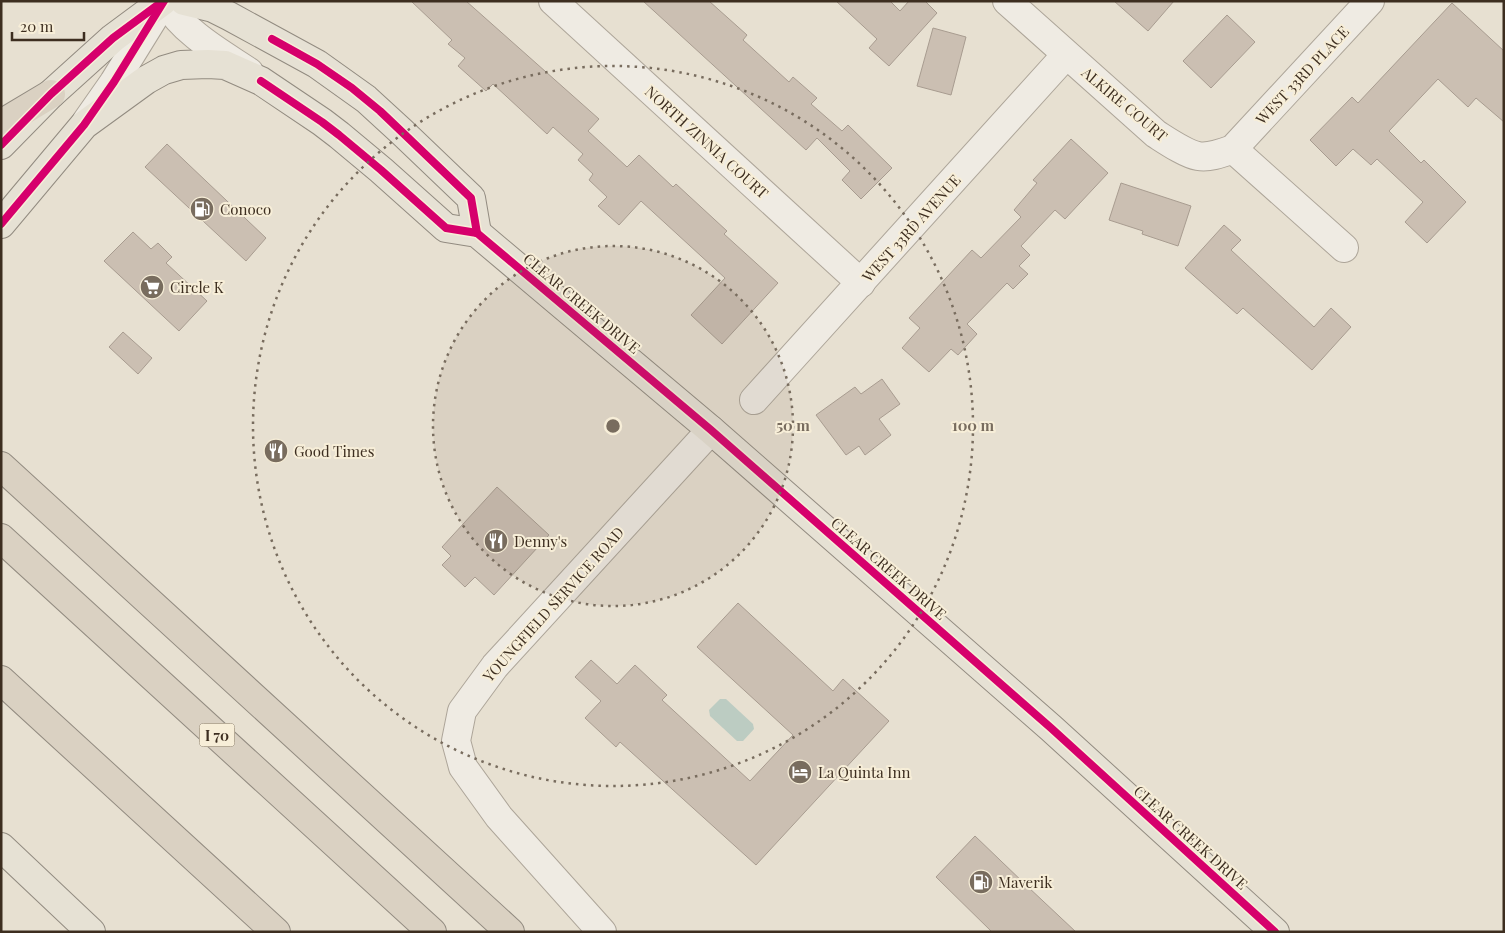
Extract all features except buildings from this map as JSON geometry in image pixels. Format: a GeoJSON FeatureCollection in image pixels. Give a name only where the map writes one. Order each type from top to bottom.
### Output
{"type":"FeatureCollection","features":[{"type":"Feature","properties":{"kind":"highway"},"geometry":{"type":"LineString","coordinates":[[1,124],[51,94]]}},
{"type":"Feature","properties":{"kind":"highway"},"geometry":{"type":"LineString","coordinates":[[1,466],[510,932]]}},
{"type":"Feature","properties":{"kind":"highway","name":"I 70"},"geometry":{"type":"LineString","coordinates":[[1,538],[432,932]]}},
{"type":"Feature","properties":{"kind":"highway"},"geometry":{"type":"LineString","coordinates":[[1,680],[276,932]]}},
{"type":"Feature","properties":{"kind":"main road"},"geometry":{"type":"LineString","coordinates":[[1,144],[51,94],[113,38],[164,1]]}},
{"type":"Feature","properties":{"kind":"main road"},"geometry":{"type":"LineString","coordinates":[[1,224],[84,125],[146,80],[164,70],[181,65],[201,64],[225,65],[261,81],[339,135],[446,228],[477,233],[471,198],[380,111],[352,88],[317,64],[221,12],[184,1]]}},
{"type":"Feature","properties":{"kind":"main road"},"geometry":{"type":"LineString","coordinates":[[244,1],[252,16],[272,39]]}},
{"type":"Feature","properties":{"kind":"main road","name":"CLEAR CREEK DRIVE"},"geometry":{"type":"LineString","coordinates":[[477,233],[710,430],[1044,721],[1275,932]]}},
{"type":"Feature","properties":{"kind":"main road"},"geometry":{"type":"LineString","coordinates":[[1,847],[91,932]]}},
{"type":"Feature","properties":{"kind":"street"},"geometry":{"type":"LineString","coordinates":[[84,125],[114,82],[164,1],[172,14],[186,28],[261,81]]}},
{"type":"Feature","properties":{"kind":"street","name":"NORTH ZINNIA COURT"},"geometry":{"type":"LineString","coordinates":[[553,1],[861,283]]}},
{"type":"Feature","properties":{"kind":"street","name":"ALKIRE COURT"},"geometry":{"type":"LineString","coordinates":[[1007,1],[1156,134],[1198,156],[1216,156],[1233,148]]}},
{"type":"Feature","properties":{"kind":"street","name":"WEST 33RD PLACE"},"geometry":{"type":"LineString","coordinates":[[1233,148],[1370,1]]}},
{"type":"Feature","properties":{"kind":"street","name":"WEST 33RD AVENUE"},"geometry":{"type":"LineString","coordinates":[[754,400],[1066,55]]}},
{"type":"Feature","properties":{"kind":"street"},"geometry":{"type":"LineString","coordinates":[[1233,148],[1344,248]]}},
{"type":"Feature","properties":{"kind":"street","name":"YOUNGFIELD SERVICE ROAD"},"geometry":{"type":"LineString","coordinates":[[602,932],[499,817],[463,767],[456,741],[462,711],[495,666],[710,430]]}},
{"type":"Feature","properties":{"kind":"shaded area"},"geometry":{"type":"Polygon","coordinates":[[[720,699],[726,699],[753,724],[754,729],[743,741],[737,741],[710,716],[709,710],[720,699]]]}},
{"type":"Feature","properties":{"kind":"cycle path"},"geometry":{"type":"LineString","coordinates":[[1,224],[84,125],[114,82],[164,1]]}},
{"type":"Feature","properties":{"kind":"cycle path"},"geometry":{"type":"LineString","coordinates":[[1,145],[51,94],[113,38],[159,4]]}},
{"type":"Feature","properties":{"kind":"cycle path"},"geometry":{"type":"LineString","coordinates":[[272,39],[317,64],[352,88],[380,111],[471,198],[477,233]]}},
{"type":"Feature","properties":{"kind":"cycle path"},"geometry":{"type":"LineString","coordinates":[[261,81],[339,135],[446,228],[477,233],[711,430],[1051,728],[1275,932]]}},
{"type":"Feature","properties":{"kind":"place","name":"Conoco"},"geometry":{"type":"Point","coordinates":[202,209]}},
{"type":"Feature","properties":{"kind":"place","name":"Circle K"},"geometry":{"type":"Point","coordinates":[152,287]}},
{"type":"Feature","properties":{"kind":"place","name":"Good Times"},"geometry":{"type":"Point","coordinates":[276,451]}},
{"type":"Feature","properties":{"kind":"place","name":"Denny's"},"geometry":{"type":"Point","coordinates":[496,541]}},
{"type":"Feature","properties":{"kind":"place","name":"La Quinta Inn"},"geometry":{"type":"Point","coordinates":[800,772]}},
{"type":"Feature","properties":{"kind":"place","name":"Maverik"},"geometry":{"type":"Point","coordinates":[981,882]}}]}
